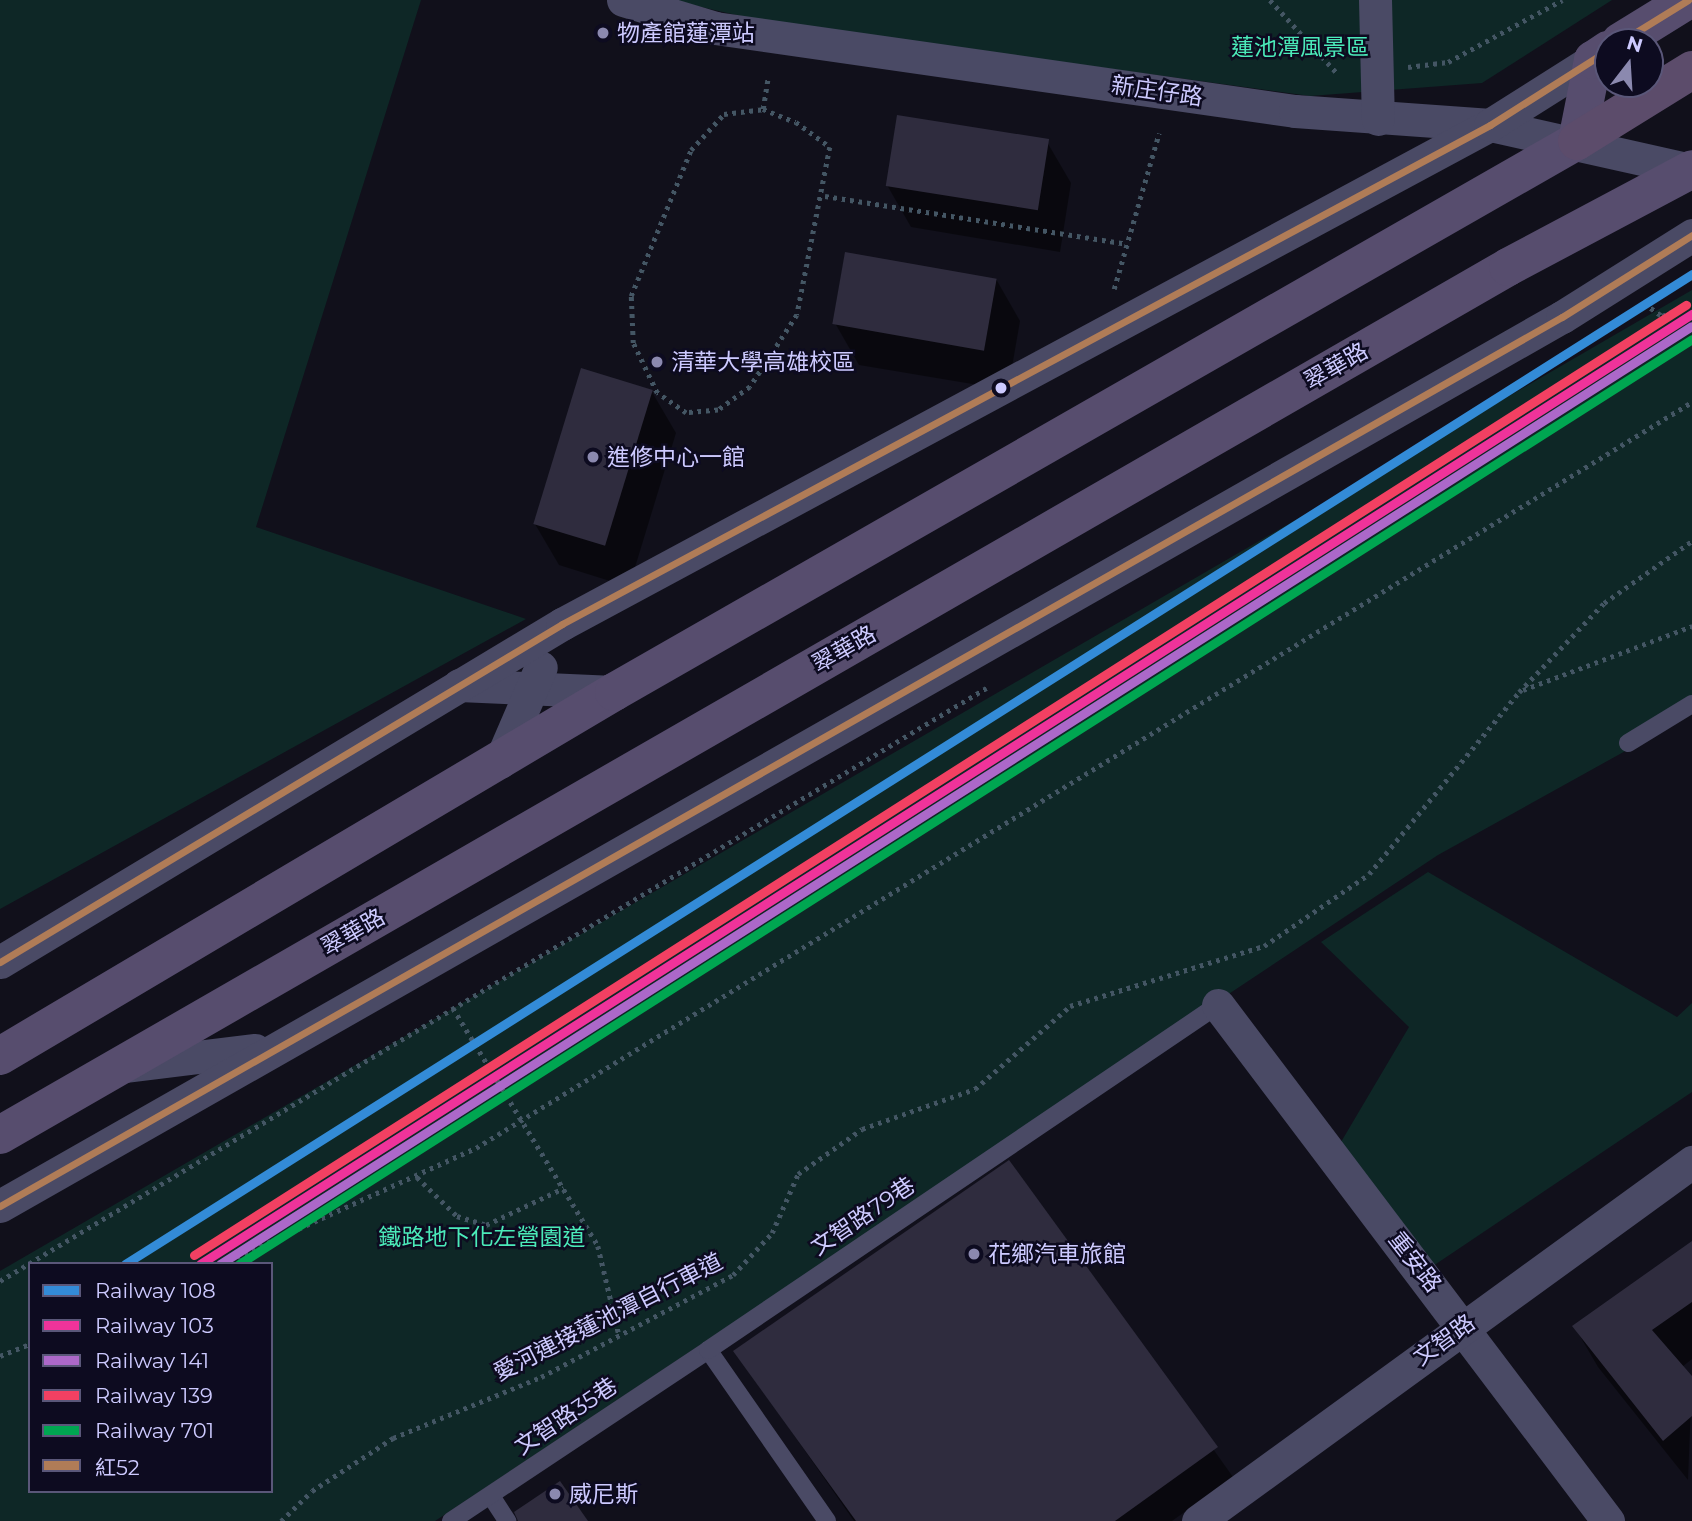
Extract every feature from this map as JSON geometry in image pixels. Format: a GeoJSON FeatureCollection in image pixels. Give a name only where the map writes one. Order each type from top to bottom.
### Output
{"type":"FeatureCollection","features":[{"type":"Feature","properties":{"kind":"highway"},"geometry":{"type":"LineString","coordinates":[[1577,141],[1692,70]]}},
{"type":"Feature","properties":{"kind":"main road"},"geometry":{"type":"LineString","coordinates":[[1644,28],[1688,0]]}},
{"type":"Feature","properties":{"kind":"main road"},"geometry":{"type":"LineString","coordinates":[[0,1056],[614,692],[1577,141],[1594,90]]}},
{"type":"Feature","properties":{"kind":"main road","name":"翠華路"},"geometry":{"type":"LineString","coordinates":[[0,1135],[1508,267],[1691,169]]}},
{"type":"Feature","properties":{"kind":"street","name":"新庄仔路"},"geometry":{"type":"LineString","coordinates":[[623,0],[715,28],[1378,119],[1490,125],[1577,141],[1691,169]]}},
{"type":"Feature","properties":{"kind":"street"},"geometry":{"type":"LineString","coordinates":[[1375,0],[1378,119]]}},
{"type":"Feature","properties":{"kind":"street"},"geometry":{"type":"LineString","coordinates":[[0,962],[562,624],[1490,125],[1594,59]]}},
{"type":"Feature","properties":{"kind":"street"},"geometry":{"type":"LineString","coordinates":[[0,1206],[158,1112],[1549,324],[1692,235]]}},
{"type":"Feature","properties":{"kind":"street"},"geometry":{"type":"LineString","coordinates":[[500,762],[532,685],[562,624]]}},
{"type":"Feature","properties":{"kind":"street"},"geometry":{"type":"LineString","coordinates":[[457,685],[532,685],[614,692]]}},
{"type":"Feature","properties":{"kind":"street"},"geometry":{"type":"LineString","coordinates":[[158,1112],[233,1001]]}},
{"type":"Feature","properties":{"kind":"street","name":"重安路"},"geometry":{"type":"LineString","coordinates":[[1218,1006],[1464,1325],[1608,1521]]}},
{"type":"Feature","properties":{"kind":"street"},"geometry":{"type":"LineString","coordinates":[[118,1067],[272,1048]]}},
{"type":"Feature","properties":{"kind":"street","name":"文智路"},"geometry":{"type":"LineString","coordinates":[[1198,1521],[1464,1325],[1692,1162]]}},
{"type":"Feature","properties":{"kind":"lane"},"geometry":{"type":"LineString","coordinates":[[1628,743],[1692,705]]}},
{"type":"Feature","properties":{"kind":"lane","name":"文智路79巷"},"geometry":{"type":"LineString","coordinates":[[708,1350],[1218,1006]]}},
{"type":"Feature","properties":{"kind":"lane"},"geometry":{"type":"LineString","coordinates":[[708,1350],[827,1521]]}},
{"type":"Feature","properties":{"kind":"lane","name":"文智路35巷"},"geometry":{"type":"LineString","coordinates":[[451,1521],[708,1350]]}},
{"type":"Feature","properties":{"kind":"lane"},"geometry":{"type":"LineString","coordinates":[[491,1496],[507,1521]]}},
{"type":"Feature","properties":{"kind":"path"},"geometry":{"type":"LineString","coordinates":[[1270,0],[1338,73]]}},
{"type":"Feature","properties":{"kind":"path"},"geometry":{"type":"LineString","coordinates":[[1401,67],[1448,62],[1562,0]]}},
{"type":"Feature","properties":{"kind":"path"},"geometry":{"type":"LineString","coordinates":[[763,109],[768,79]]}},
{"type":"Feature","properties":{"kind":"path"},"geometry":{"type":"LineString","coordinates":[[763,109],[796,122],[830,147],[825,196],[797,315],[750,387],[718,410],[686,413],[657,393],[633,343],[631,296],[647,247],[691,150],[724,114],[763,109]]}},
{"type":"Feature","properties":{"kind":"path"},"geometry":{"type":"LineString","coordinates":[[1114,289],[1123,243],[1159,133]]}},
{"type":"Feature","properties":{"kind":"path"},"geometry":{"type":"LineString","coordinates":[[825,196],[1123,243]]}},
{"type":"Feature","properties":{"kind":"path"},"geometry":{"type":"LineString","coordinates":[[1636,297],[1662,316],[1692,303]]}},
{"type":"Feature","properties":{"kind":"path"},"geometry":{"type":"LineString","coordinates":[[226,1262],[418,1177],[524,1118],[1692,402]]}},
{"type":"Feature","properties":{"kind":"path","name":"愛河連接蓮池潭自行車道"},"geometry":{"type":"LineString","coordinates":[[281,1521],[312,1491],[393,1438],[541,1377],[733,1275],[772,1233],[798,1174],[862,1129],[975,1089],[1070,1006],[1264,946],[1369,874],[1519,692],[1604,603],[1692,541]]}},
{"type":"Feature","properties":{"kind":"path","name":"愛河連接蓮池潭自行車道"},"geometry":{"type":"LineString","coordinates":[[1519,692],[1692,626]]}},
{"type":"Feature","properties":{"kind":"path"},"geometry":{"type":"LineString","coordinates":[[32,1262],[991,685]]}},
{"type":"Feature","properties":{"kind":"path"},"geometry":{"type":"LineString","coordinates":[[453,1008],[524,1118],[598,1246],[619,1335]]}},
{"type":"Feature","properties":{"kind":"path"},"geometry":{"type":"LineString","coordinates":[[418,1177],[457,1216],[486,1225],[564,1188]]}},
{"type":"Feature","properties":{"kind":"path"},"geometry":{"type":"LineString","coordinates":[[0,1281],[28,1264]]}},
{"type":"Feature","properties":{"kind":"path"},"geometry":{"type":"LineString","coordinates":[[0,1356],[28,1345]]}},
{"type":"Feature","properties":{"kind":"green space"},"geometry":{"type":"Polygon","coordinates":[[[0,0],[421,0],[256,527],[526,619],[0,909],[0,0]]]}},
{"type":"Feature","properties":{"kind":"green space","name":"蓮池潭風景區"},"geometry":{"type":"Polygon","coordinates":[[[670,0],[1612,0],[1482,83],[1310,96],[767,22],[670,0]]]}},
{"type":"Feature","properties":{"kind":"green space","name":"鐵路地下化左營園道"},"geometry":{"type":"Polygon","coordinates":[[[1692,290],[1692,714],[1438,855],[435,1521],[0,1521],[0,1271],[1692,290]]]}},
{"type":"Feature","properties":{"kind":"green space"},"geometry":{"type":"Polygon","coordinates":[[[1428,872],[1677,1017],[1692,1003],[1692,1092],[1433,1266],[1341,1142],[1409,1027],[1321,942],[1428,872]]]}},
{"type":"Feature","properties":{"kind":"building"},"geometry":{"type":"Polygon","coordinates":[[[897,115],[1049,139],[1038,210],[886,186],[897,115]]]}},
{"type":"Feature","properties":{"kind":"building"},"geometry":{"type":"Polygon","coordinates":[[[845,252],[997,279],[984,351],[832,324],[845,252]]]}},
{"type":"Feature","properties":{"kind":"building","name":"進修中心一館"},"geometry":{"type":"Polygon","coordinates":[[[581,368],[653,390],[605,546],[533,524],[581,368]]]}},
{"type":"Feature","properties":{"kind":"building","name":"花鄉汽車旅館"},"geometry":{"type":"Polygon","coordinates":[[[1009,1160],[1218,1447],[1115,1521],[856,1521],[733,1351],[1009,1160]]]}},
{"type":"Feature","properties":{"kind":"building"},"geometry":{"type":"Polygon","coordinates":[[[1692,1241],[1692,1302],[1652,1330],[1692,1376],[1692,1416],[1663,1441],[1572,1326],[1692,1241]]]}},
{"type":"Feature","properties":{"kind":"building","name":"威尼斯"},"geometry":{"type":"Polygon","coordinates":[[[560,1481],[588,1521],[518,1521],[514,1512],[560,1481]]]}},
{"type":"Feature","properties":{"kind":"rail line","name":"108"},"geometry":{"type":"LineString","coordinates":[[128,1262],[1692,274]]}},
{"type":"Feature","properties":{"kind":"rail line","name":"139"},"geometry":{"type":"LineString","coordinates":[[194,1255],[1686,305]]}},
{"type":"Feature","properties":{"kind":"rail line","name":"103"},"geometry":{"type":"LineString","coordinates":[[203,1262],[1692,314]]}},
{"type":"Feature","properties":{"kind":"rail line","name":"141"},"geometry":{"type":"LineString","coordinates":[[223,1262],[1692,326]]}},
{"type":"Feature","properties":{"kind":"rail line","name":"701"},"geometry":{"type":"LineString","coordinates":[[242,1262],[1692,339]]}},
{"type":"Feature","properties":{"kind":"transit line","name":"紅52"},"geometry":{"type":"LineString","coordinates":[[1643,28],[1688,0]]}},
{"type":"Feature","properties":{"kind":"transit line","name":"紅52"},"geometry":{"type":"LineString","coordinates":[[0,962],[562,624],[1490,125],[1594,59]]}},
{"type":"Feature","properties":{"kind":"transit line","name":"紅52"},"geometry":{"type":"LineString","coordinates":[[0,1206],[1562,317],[1692,235]]}},
{"type":"Feature","properties":{"kind":"place","name":"物產館蓮潭站"},"geometry":{"type":"Point","coordinates":[603,33]}},
{"type":"Feature","properties":{"kind":"place","name":"清華大學高雄校區"},"geometry":{"type":"Point","coordinates":[657,362]}},
{"type":"Feature","properties":{"kind":"place","name":"進修中心一館"},"geometry":{"type":"Point","coordinates":[593,457]}},
{"type":"Feature","properties":{"kind":"place","name":"花鄉汽車旅館"},"geometry":{"type":"Point","coordinates":[974,1254]}},
{"type":"Feature","properties":{"kind":"place","name":"威尼斯"},"geometry":{"type":"Point","coordinates":[555,1494]}}]}
